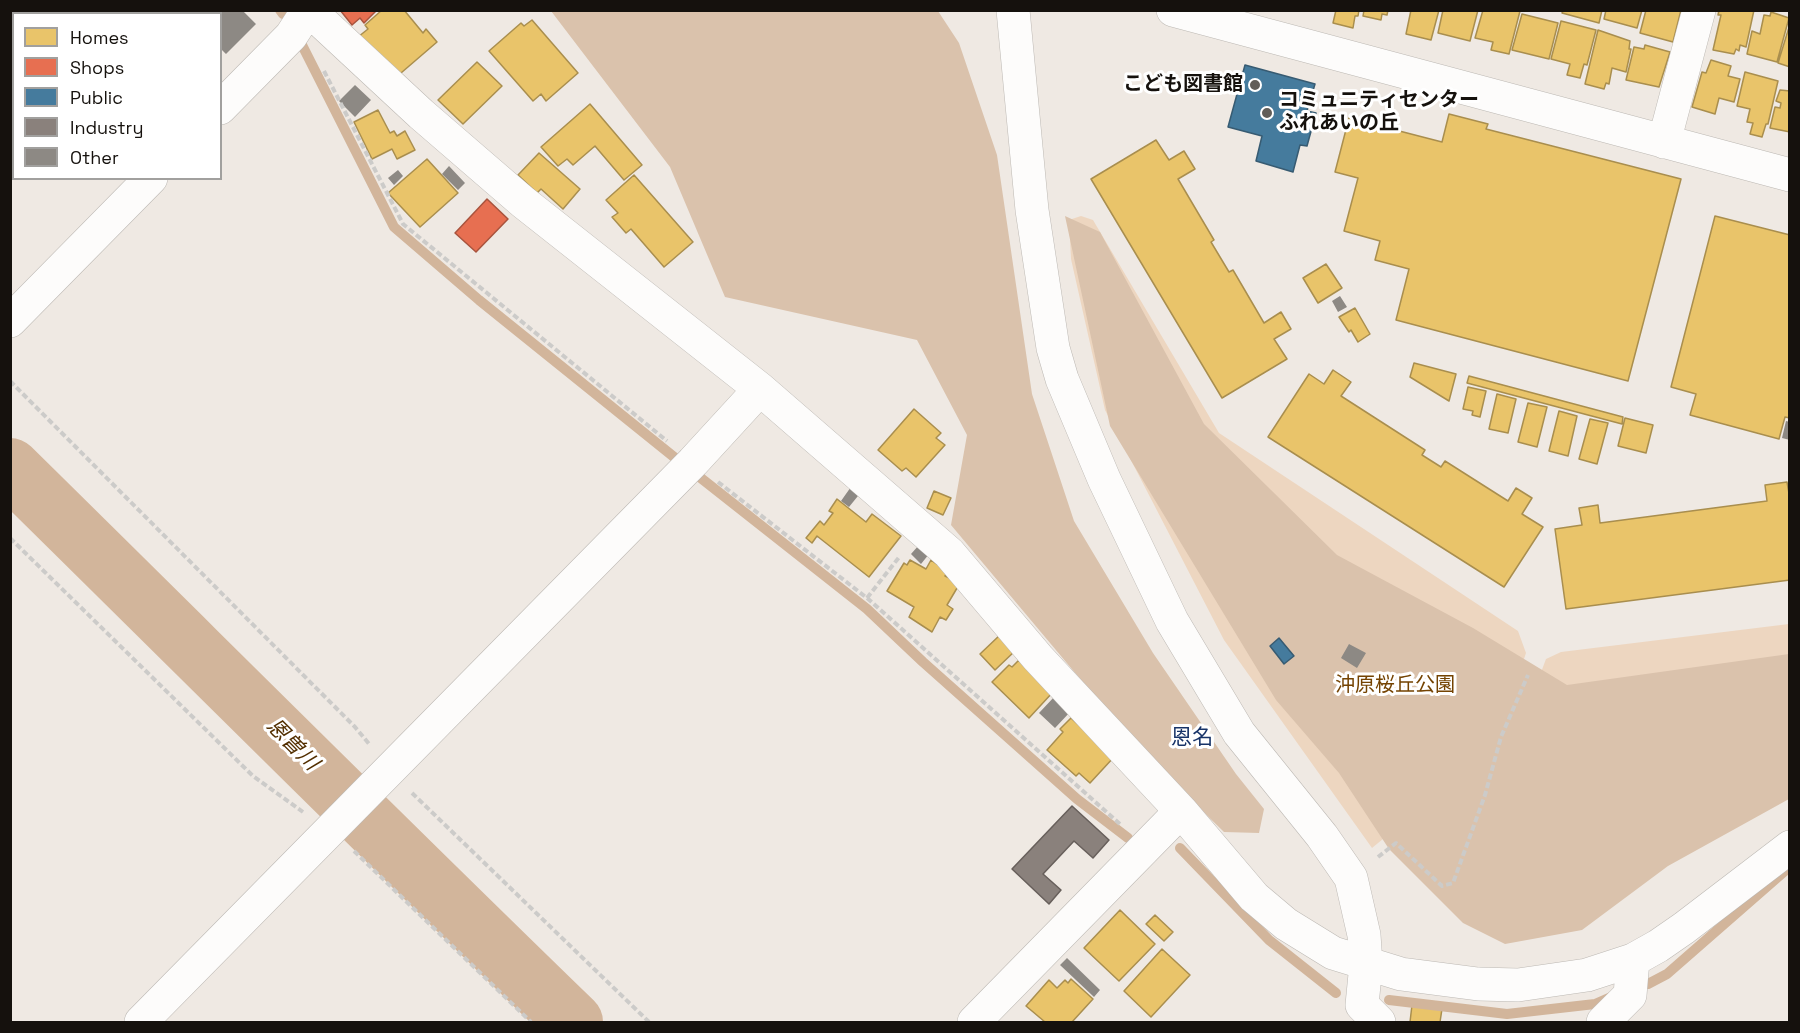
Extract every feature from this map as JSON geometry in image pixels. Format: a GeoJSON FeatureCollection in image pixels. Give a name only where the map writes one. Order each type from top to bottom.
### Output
{"type":"FeatureCollection","features":[{"type":"Feature","properties":{"kind":"street"},"geometry":{"type":"LineString","coordinates":[[1013,10],[1032,210],[1053,348],[1062,379],[1104,479],[1172,621],[1239,733],[1322,836],[1351,878],[1364,935],[1365,964],[1362,1005],[1379,1023]]}},
{"type":"Feature","properties":{"kind":"street"},"geometry":{"type":"LineString","coordinates":[[1173,10],[1265,23],[1664,142],[1790,175]]}},
{"type":"Feature","properties":{"kind":"street"},"geometry":{"type":"LineString","coordinates":[[1664,142],[1699,10]]}},
{"type":"Feature","properties":{"kind":"street"},"geometry":{"type":"LineString","coordinates":[[222,106],[291,36],[304,16],[523,202],[760,389],[949,553],[1038,658],[1181,811],[1254,897],[1286,924],[1332,953],[1401,974],[1499,986],[1587,975],[1634,960],[1684,928],[1790,847]]}},
{"type":"Feature","properties":{"kind":"street"},"geometry":{"type":"LineString","coordinates":[[10,321],[149,180]]}},
{"type":"Feature","properties":{"kind":"street"},"geometry":{"type":"LineString","coordinates":[[141,1023],[693,462],[760,389]]}},
{"type":"Feature","properties":{"kind":"street"},"geometry":{"type":"LineString","coordinates":[[974,1023],[1181,811]]}},
{"type":"Feature","properties":{"kind":"street"},"geometry":{"type":"LineString","coordinates":[[1604,1023],[1630,995],[1634,960]]}},
{"type":"Feature","properties":{"kind":"path"},"geometry":{"type":"LineString","coordinates":[[304,16],[316,64],[322,67],[403,224],[693,462],[867,598],[1146,847]]}},
{"type":"Feature","properties":{"kind":"path"},"geometry":{"type":"LineString","coordinates":[[10,381],[355,727],[385,776],[649,1023]]}},
{"type":"Feature","properties":{"kind":"path"},"geometry":{"type":"LineString","coordinates":[[867,598],[921,529]]}},
{"type":"Feature","properties":{"kind":"path"},"geometry":{"type":"LineString","coordinates":[[10,538],[253,776],[365,859],[531,1023]]}},
{"type":"Feature","properties":{"kind":"path"},"geometry":{"type":"LineString","coordinates":[[1351,878],[1396,843],[1442,886],[1453,883],[1485,795],[1501,737],[1528,675]]}},
{"type":"Feature","properties":{"kind":"green space"},"geometry":{"type":"Polygon","coordinates":[[[551,11],[938,11],[959,43],[997,155],[1032,394],[1074,521],[1153,653],[1236,774],[1264,809],[1259,833],[1224,832],[1139,749],[951,525],[967,435],[917,340],[725,297],[670,167],[551,11]]]}},
{"type":"Feature","properties":{"kind":"green space"},"geometry":{"type":"Polygon","coordinates":[[[1065,216],[1100,232],[1204,424],[1337,555],[1473,628],[1567,685],[1789,654],[1789,799],[1668,866],[1582,930],[1505,944],[1463,923],[1389,849],[1339,773],[1276,700],[1110,426],[1065,216]]]}},
{"type":"Feature","properties":{"kind":"green space","name":"沖原桜丘公園"},"geometry":{"type":"Polygon","coordinates":[[[1081,216],[1093,220],[1219,433],[1518,631],[1526,653],[1462,842],[1389,834],[1372,848],[1224,640],[1105,410],[1071,259],[1069,220],[1081,216]]]}},
{"type":"Feature","properties":{"kind":"green space"},"geometry":{"type":"Polygon","coordinates":[[[1789,624],[1789,725],[1499,784],[1546,659],[1561,652],[1789,624]]]}},
{"type":"Feature","properties":{"kind":"building: Homes"},"geometry":{"type":"Polygon","coordinates":[[[382,10],[404,10],[423,33],[426,29],[437,42],[394,79],[358,37],[368,29],[365,25],[382,10]]]}},
{"type":"Feature","properties":{"kind":"building: Homes"},"geometry":{"type":"Polygon","coordinates":[[[1336,10],[1359,10],[1358,16],[1355,16],[1353,28],[1333,23],[1336,10]]]}},
{"type":"Feature","properties":{"kind":"building: Homes"},"geometry":{"type":"Polygon","coordinates":[[[1364,10],[1388,10],[1387,15],[1382,14],[1381,20],[1363,16],[1364,10]]]}},
{"type":"Feature","properties":{"kind":"building: Homes"},"geometry":{"type":"Polygon","coordinates":[[[1411,10],[1439,10],[1431,40],[1406,34],[1411,10]]]}},
{"type":"Feature","properties":{"kind":"building: Homes"},"geometry":{"type":"Polygon","coordinates":[[[1443,10],[1478,10],[1470,41],[1438,33],[1443,10]]]}},
{"type":"Feature","properties":{"kind":"building: Homes"},"geometry":{"type":"Polygon","coordinates":[[[1483,10],[1520,11],[1509,54],[1491,50],[1493,42],[1475,38],[1483,10]]]}},
{"type":"Feature","properties":{"kind":"building: Homes"},"geometry":{"type":"Polygon","coordinates":[[[1563,10],[1602,10],[1599,23],[1562,13],[1563,10]]]}},
{"type":"Feature","properties":{"kind":"building: Homes"},"geometry":{"type":"Polygon","coordinates":[[[1606,10],[1642,10],[1637,28],[1604,19],[1606,10]]]}},
{"type":"Feature","properties":{"kind":"building: Homes"},"geometry":{"type":"Polygon","coordinates":[[[1646,10],[1681,10],[1673,42],[1640,33],[1646,10]]]}},
{"type":"Feature","properties":{"kind":"building: Homes"},"geometry":{"type":"Polygon","coordinates":[[[1719,10],[1754,10],[1746,47],[1740,45],[1739,51],[1736,49],[1734,54],[1713,50],[1721,15],[1718,15],[1719,10]]]}},
{"type":"Feature","properties":{"kind":"building: Homes"},"geometry":{"type":"Polygon","coordinates":[[[1771,12],[1789,18],[1777,62],[1747,54],[1752,31],[1760,34],[1764,15],[1770,16],[1771,12]]]}},
{"type":"Feature","properties":{"kind":"building: Homes"},"geometry":{"type":"Polygon","coordinates":[[[1522,14],[1558,23],[1549,59],[1512,50],[1522,14]]]}},
{"type":"Feature","properties":{"kind":"building: Homes"},"geometry":{"type":"Polygon","coordinates":[[[532,20],[578,73],[546,101],[541,94],[533,101],[489,51],[521,23],[524,26],[532,20]]]}},
{"type":"Feature","properties":{"kind":"building: Homes"},"geometry":{"type":"Polygon","coordinates":[[[1561,21],[1596,30],[1587,65],[1584,64],[1580,78],[1567,75],[1570,64],[1551,59],[1561,21]]]}},
{"type":"Feature","properties":{"kind":"building: Homes"},"geometry":{"type":"Polygon","coordinates":[[[1790,24],[1790,67],[1778,63],[1790,24]]]}},
{"type":"Feature","properties":{"kind":"building: Homes"},"geometry":{"type":"Polygon","coordinates":[[[1598,30],[1630,41],[1629,49],[1631,49],[1626,72],[1612,68],[1609,84],[1606,83],[1604,89],[1585,84],[1598,30]]]}},
{"type":"Feature","properties":{"kind":"building: Homes"},"geometry":{"type":"Polygon","coordinates":[[[1645,45],[1670,52],[1659,87],[1626,80],[1634,47],[1644,49],[1645,45]]]}},
{"type":"Feature","properties":{"kind":"building: Homes"},"geometry":{"type":"Polygon","coordinates":[[[1711,60],[1731,66],[1728,76],[1740,79],[1734,102],[1719,98],[1715,114],[1692,107],[1702,72],[1706,73],[1711,60]]]}},
{"type":"Feature","properties":{"kind":"building: Homes"},"geometry":{"type":"Polygon","coordinates":[[[477,62],[502,86],[463,124],[438,100],[477,62]]]}},
{"type":"Feature","properties":{"kind":"building: Homes"},"geometry":{"type":"Polygon","coordinates":[[[1745,72],[1778,81],[1768,124],[1766,124],[1762,137],[1750,134],[1753,123],[1747,122],[1750,109],[1737,106],[1745,72]]]}},
{"type":"Feature","properties":{"kind":"building: Homes"},"geometry":{"type":"Polygon","coordinates":[[[1780,90],[1790,91],[1790,132],[1770,128],[1775,107],[1780,108],[1781,103],[1776,101],[1780,90]]]}},
{"type":"Feature","properties":{"kind":"building: Homes"},"geometry":{"type":"Polygon","coordinates":[[[590,104],[642,165],[624,180],[595,146],[573,165],[567,159],[558,166],[541,147],[590,104]]]}},
{"type":"Feature","properties":{"kind":"building: Homes"},"geometry":{"type":"Polygon","coordinates":[[[378,110],[390,133],[394,131],[397,136],[405,131],[415,150],[397,159],[392,149],[372,159],[354,122],[378,110]]]}},
{"type":"Feature","properties":{"kind":"building: Homes"},"geometry":{"type":"Polygon","coordinates":[[[1449,114],[1488,124],[1486,129],[1681,179],[1628,381],[1396,320],[1409,269],[1375,260],[1380,241],[1344,231],[1358,178],[1335,172],[1349,118],[1442,142],[1449,114]]]}},
{"type":"Feature","properties":{"kind":"building: Homes"},"geometry":{"type":"Polygon","coordinates":[[[1156,140],[1169,160],[1184,151],[1195,169],[1178,179],[1214,240],[1211,242],[1229,272],[1233,270],[1264,323],[1281,312],[1291,329],[1274,339],[1287,359],[1222,398],[1091,179],[1156,140]]]}},
{"type":"Feature","properties":{"kind":"building: Homes"},"geometry":{"type":"Polygon","coordinates":[[[539,153],[580,189],[563,209],[541,189],[537,193],[518,175],[539,153]]]}},
{"type":"Feature","properties":{"kind":"building: Homes"},"geometry":{"type":"Polygon","coordinates":[[[427,159],[458,193],[420,227],[388,193],[427,159]]]}},
{"type":"Feature","properties":{"kind":"building: Homes"},"geometry":{"type":"Polygon","coordinates":[[[634,175],[693,242],[664,267],[631,229],[626,233],[612,217],[618,213],[606,200],[634,175]]]}},
{"type":"Feature","properties":{"kind":"building: Homes"},"geometry":{"type":"Polygon","coordinates":[[[1715,216],[1790,235],[1790,418],[1785,417],[1779,439],[1690,415],[1696,394],[1671,387],[1715,216]]]}},
{"type":"Feature","properties":{"kind":"building: Homes"},"geometry":{"type":"Polygon","coordinates":[[[1326,264],[1342,288],[1318,303],[1303,278],[1326,264]]]}},
{"type":"Feature","properties":{"kind":"building: Homes"},"geometry":{"type":"Polygon","coordinates":[[[1355,308],[1370,334],[1358,342],[1339,317],[1355,308]]]}},
{"type":"Feature","properties":{"kind":"building: Homes"},"geometry":{"type":"Polygon","coordinates":[[[1414,363],[1456,374],[1449,401],[1410,377],[1414,363]]]}},
{"type":"Feature","properties":{"kind":"building: Homes"},"geometry":{"type":"Polygon","coordinates":[[[1333,370],[1351,382],[1341,396],[1425,450],[1422,455],[1441,467],[1445,461],[1508,501],[1516,488],[1532,498],[1522,514],[1543,527],[1504,587],[1268,437],[1309,374],[1324,384],[1333,370]]]}},
{"type":"Feature","properties":{"kind":"building: Homes"},"geometry":{"type":"Polygon","coordinates":[[[1469,376],[1623,417],[1622,424],[1467,383],[1469,376]]]}},
{"type":"Feature","properties":{"kind":"building: Homes"},"geometry":{"type":"Polygon","coordinates":[[[1468,387],[1486,391],[1480,417],[1472,415],[1473,411],[1463,409],[1468,387]]]}},
{"type":"Feature","properties":{"kind":"building: Homes"},"geometry":{"type":"Polygon","coordinates":[[[1497,394],[1516,399],[1508,433],[1489,429],[1497,394]]]}},
{"type":"Feature","properties":{"kind":"building: Homes"},"geometry":{"type":"Polygon","coordinates":[[[1528,403],[1547,407],[1537,447],[1518,442],[1528,403]]]}},
{"type":"Feature","properties":{"kind":"building: Homes"},"geometry":{"type":"Polygon","coordinates":[[[914,409],[941,433],[936,438],[945,445],[916,477],[906,468],[902,471],[878,450],[914,409]]]}},
{"type":"Feature","properties":{"kind":"building: Homes"},"geometry":{"type":"Polygon","coordinates":[[[1559,411],[1577,416],[1568,456],[1549,451],[1559,411]]]}},
{"type":"Feature","properties":{"kind":"building: Homes"},"geometry":{"type":"Polygon","coordinates":[[[1625,418],[1653,425],[1646,453],[1618,446],[1625,418]]]}},
{"type":"Feature","properties":{"kind":"building: Homes"},"geometry":{"type":"Polygon","coordinates":[[[1590,419],[1608,423],[1597,464],[1579,459],[1590,419]]]}},
{"type":"Feature","properties":{"kind":"building: Homes"},"geometry":{"type":"Polygon","coordinates":[[[1787,482],[1790,499],[1790,580],[1566,609],[1555,529],[1582,525],[1579,508],[1598,505],[1600,523],[1767,501],[1765,485],[1787,482]]]}},
{"type":"Feature","properties":{"kind":"building: Homes"},"geometry":{"type":"Polygon","coordinates":[[[934,491],[951,498],[943,515],[927,508],[934,491]]]}},
{"type":"Feature","properties":{"kind":"building: Homes"},"geometry":{"type":"Polygon","coordinates":[[[837,499],[866,522],[872,514],[901,536],[869,577],[817,536],[812,543],[806,538],[820,521],[824,525],[833,513],[829,511],[837,499]]]}},
{"type":"Feature","properties":{"kind":"building: Homes"},"geometry":{"type":"Polygon","coordinates":[[[910,560],[926,569],[931,560],[948,571],[945,576],[960,583],[947,605],[953,609],[946,620],[940,617],[932,632],[909,617],[914,607],[887,591],[904,563],[907,565],[910,560]]]}},
{"type":"Feature","properties":{"kind":"building: Homes"},"geometry":{"type":"Polygon","coordinates":[[[1001,634],[1016,650],[995,670],[980,654],[1001,634]]]}},
{"type":"Feature","properties":{"kind":"building: Homes"},"geometry":{"type":"Polygon","coordinates":[[[1019,660],[1053,692],[1029,718],[992,682],[1009,665],[1012,667],[1019,660]]]}},
{"type":"Feature","properties":{"kind":"building: Homes"},"geometry":{"type":"Polygon","coordinates":[[[1071,718],[1114,757],[1090,783],[1079,773],[1076,776],[1047,750],[1063,732],[1060,729],[1071,718]]]}},
{"type":"Feature","properties":{"kind":"building: Homes"},"geometry":{"type":"Polygon","coordinates":[[[1120,910],[1155,944],[1119,981],[1084,948],[1120,910]]]}},
{"type":"Feature","properties":{"kind":"building: Homes"},"geometry":{"type":"Polygon","coordinates":[[[1155,915],[1173,932],[1164,941],[1146,924],[1155,915]]]}},
{"type":"Feature","properties":{"kind":"building: Homes"},"geometry":{"type":"Polygon","coordinates":[[[1162,949],[1190,975],[1151,1017],[1124,991],[1162,949]]]}},
{"type":"Feature","properties":{"kind":"building: Homes"},"geometry":{"type":"Polygon","coordinates":[[[1071,979],[1093,999],[1072,1022],[1045,1022],[1026,1006],[1049,980],[1057,988],[1065,980],[1068,983],[1071,979]]]}},
{"type":"Feature","properties":{"kind":"building: Homes"},"geometry":{"type":"Polygon","coordinates":[[[1412,1005],[1442,1009],[1440,1022],[1410,1022],[1412,1005]]]}},
{"type":"Feature","properties":{"kind":"building: Shops"},"geometry":{"type":"Polygon","coordinates":[[[340,10],[377,10],[364,23],[360,18],[352,25],[340,10]]]}},
{"type":"Feature","properties":{"kind":"building: Shops"},"geometry":{"type":"Polygon","coordinates":[[[487,199],[508,219],[476,252],[455,233],[487,199]]]}},
{"type":"Feature","properties":{"kind":"building: Public","name":"コミュニティセンター ふれあいの丘"},"geometry":{"type":"Polygon","coordinates":[[[1245,65],[1315,84],[1307,111],[1316,113],[1307,146],[1300,145],[1293,172],[1256,161],[1262,136],[1228,127],[1245,65]]]}},
{"type":"Feature","properties":{"kind":"building: Public"},"geometry":{"type":"Polygon","coordinates":[[[1279,638],[1294,656],[1284,664],[1270,646],[1279,638]]]}},
{"type":"Feature","properties":{"kind":"building: Industry"},"geometry":{"type":"Polygon","coordinates":[[[1072,806],[1109,840],[1093,858],[1074,841],[1043,874],[1061,890],[1049,904],[1012,869],[1072,806]]]}},
{"type":"Feature","properties":{"kind":"building: Other"},"geometry":{"type":"Polygon","coordinates":[[[187,10],[242,10],[256,24],[226,54],[222,50],[222,12],[186,12],[187,10]]]}},
{"type":"Feature","properties":{"kind":"building: Other"},"geometry":{"type":"Polygon","coordinates":[[[355,85],[371,100],[355,117],[339,101],[355,85]]]}},
{"type":"Feature","properties":{"kind":"building: Other"},"geometry":{"type":"Polygon","coordinates":[[[449,166],[465,183],[458,190],[442,174],[449,166]]]}},
{"type":"Feature","properties":{"kind":"building: Other"},"geometry":{"type":"Polygon","coordinates":[[[398,170],[403,176],[394,185],[388,178],[398,170]]]}},
{"type":"Feature","properties":{"kind":"building: Other"},"geometry":{"type":"Polygon","coordinates":[[[1340,296],[1347,307],[1338,312],[1332,301],[1340,296]]]}},
{"type":"Feature","properties":{"kind":"building: Other"},"geometry":{"type":"Polygon","coordinates":[[[1786,421],[1790,422],[1790,440],[1782,438],[1786,421]]]}},
{"type":"Feature","properties":{"kind":"building: Other"},"geometry":{"type":"Polygon","coordinates":[[[853,484],[862,491],[849,507],[841,501],[853,484]]]}},
{"type":"Feature","properties":{"kind":"building: Other"},"geometry":{"type":"Polygon","coordinates":[[[919,545],[929,554],[921,564],[911,554],[919,545]]]}},
{"type":"Feature","properties":{"kind":"building: Other"},"geometry":{"type":"Polygon","coordinates":[[[1349,644],[1366,653],[1357,668],[1341,658],[1349,644]]]}},
{"type":"Feature","properties":{"kind":"building: Other"},"geometry":{"type":"Polygon","coordinates":[[[1055,696],[1071,711],[1055,728],[1039,713],[1055,696]]]}},
{"type":"Feature","properties":{"kind":"building: Other"},"geometry":{"type":"Polygon","coordinates":[[[1067,958],[1100,990],[1094,997],[1060,965],[1067,958]]]}},
{"type":"Feature","properties":{"kind":"waterway"},"geometry":{"type":"LineString","coordinates":[[280,10],[283,14]]}},
{"type":"Feature","properties":{"kind":"waterway"},"geometry":{"type":"LineString","coordinates":[[299,39],[394,227],[479,300],[674,457]]}},
{"type":"Feature","properties":{"kind":"waterway","name":"恩曽川"},"geometry":{"type":"LineString","coordinates":[[10,468],[573,1022]]}},
{"type":"Feature","properties":{"kind":"waterway"},"geometry":{"type":"LineString","coordinates":[[697,475],[867,609],[1077,799],[1128,838]]}},
{"type":"Feature","properties":{"kind":"waterway"},"geometry":{"type":"LineString","coordinates":[[1180,848],[1269,940],[1336,993]]}},
{"type":"Feature","properties":{"kind":"waterway"},"geometry":{"type":"LineString","coordinates":[[1648,984],[1667,974],[1786,870]]}},
{"type":"Feature","properties":{"kind":"waterway"},"geometry":{"type":"LineString","coordinates":[[1389,1000],[1507,1014],[1595,1004],[1611,997]]}},
{"type":"Feature","properties":{"kind":"place","name":"こども図書館"},"geometry":{"type":"Point","coordinates":[1255,85]}},
{"type":"Feature","properties":{"kind":"place","name":"コミュニティセンター ふれあいの丘"},"geometry":{"type":"Point","coordinates":[1267,113]}},
{"type":"Feature","properties":{"kind":"district","name":"恩名"},"geometry":{"type":"Point","coordinates":[1192,738]}}]}
